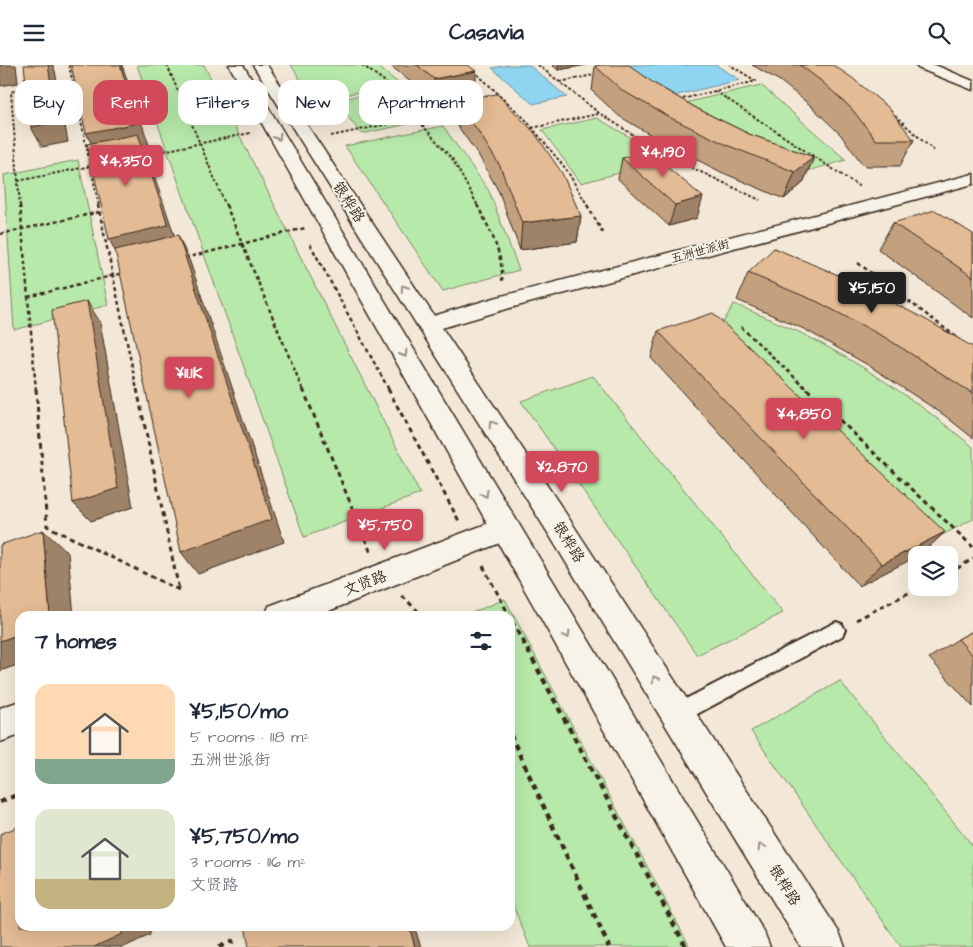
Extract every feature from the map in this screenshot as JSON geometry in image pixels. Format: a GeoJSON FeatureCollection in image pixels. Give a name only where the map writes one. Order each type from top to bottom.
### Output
{"type":"FeatureCollection","features":[{"type":"Feature","properties":{"kind":"main road","name":"银桦路"},"geometry":{"type":"LineString","coordinates":[[236,65],[315,225],[505,529],[749,947]]}},
{"type":"Feature","properties":{"kind":"main road","name":"银桦路"},"geometry":{"type":"LineString","coordinates":[[260,65],[558,525],[824,947]]}},
{"type":"Feature","properties":{"kind":"main road"},"geometry":{"type":"LineString","coordinates":[[923,65],[970,82]]}},
{"type":"Feature","properties":{"kind":"main road","name":"五洲世派街"},"geometry":{"type":"LineString","coordinates":[[428,325],[502,303],[973,179]]}},
{"type":"Feature","properties":{"kind":"main road","name":"文贤路"},"geometry":{"type":"LineString","coordinates":[[293,611],[505,529]]}},
{"type":"Feature","properties":{"kind":"main road"},"geometry":{"type":"LineString","coordinates":[[0,725],[15,720]]}},
{"type":"Feature","properties":{"kind":"lane"},"geometry":{"type":"LineString","coordinates":[[677,713],[836,630]]}},
{"type":"Feature","properties":{"kind":"path"},"geometry":{"type":"LineString","coordinates":[[31,65],[26,74],[23,88],[11,92],[48,526],[179,590],[69,65]]}},
{"type":"Feature","properties":{"kind":"path"},"geometry":{"type":"LineString","coordinates":[[167,65],[381,577],[418,611]]}},
{"type":"Feature","properties":{"kind":"path"},"geometry":{"type":"LineString","coordinates":[[362,65],[383,80]]}},
{"type":"Feature","properties":{"kind":"path"},"geometry":{"type":"LineString","coordinates":[[538,65],[599,113],[666,155],[760,200]]}},
{"type":"Feature","properties":{"kind":"path"},"geometry":{"type":"LineString","coordinates":[[678,100],[756,81],[730,65]]}},
{"type":"Feature","properties":{"kind":"path"},"geometry":{"type":"LineString","coordinates":[[469,68],[532,128],[566,169],[603,233]]}},
{"type":"Feature","properties":{"kind":"path"},"geometry":{"type":"LineString","coordinates":[[559,82],[602,73]]}},
{"type":"Feature","properties":{"kind":"path"},"geometry":{"type":"LineString","coordinates":[[714,91],[860,187]]}},
{"type":"Feature","properties":{"kind":"path"},"geometry":{"type":"LineString","coordinates":[[886,108],[934,151]]}},
{"type":"Feature","properties":{"kind":"path"},"geometry":{"type":"LineString","coordinates":[[532,128],[599,113]]}},
{"type":"Feature","properties":{"kind":"path"},"geometry":{"type":"LineString","coordinates":[[247,125],[256,141]]}},
{"type":"Feature","properties":{"kind":"path"},"geometry":{"type":"LineString","coordinates":[[309,141],[384,125]]}},
{"type":"Feature","properties":{"kind":"path"},"geometry":{"type":"LineString","coordinates":[[423,125],[453,160],[484,220],[503,267],[502,303]]}},
{"type":"Feature","properties":{"kind":"path"},"geometry":{"type":"LineString","coordinates":[[136,157],[251,133]]}},
{"type":"Feature","properties":{"kind":"path"},"geometry":{"type":"LineString","coordinates":[[18,181],[99,164]]}},
{"type":"Feature","properties":{"kind":"path"},"geometry":{"type":"LineString","coordinates":[[0,234],[100,212]]}},
{"type":"Feature","properties":{"kind":"path"},"geometry":{"type":"LineString","coordinates":[[180,259],[315,225],[471,542],[508,611]]}},
{"type":"Feature","properties":{"kind":"path"},"geometry":{"type":"LineString","coordinates":[[858,263],[965,344]]}},
{"type":"Feature","properties":{"kind":"path"},"geometry":{"type":"LineString","coordinates":[[28,297],[123,273]]}},
{"type":"Feature","properties":{"kind":"path"},"geometry":{"type":"LineString","coordinates":[[741,327],[973,547]]}},
{"type":"Feature","properties":{"kind":"path"},"geometry":{"type":"LineString","coordinates":[[958,568],[973,559]]}},
{"type":"Feature","properties":{"kind":"path"},"geometry":{"type":"LineString","coordinates":[[836,630],[908,593]]}},
{"type":"Feature","properties":{"kind":"path"},"geometry":{"type":"LineString","coordinates":[[515,625],[686,947]]}},
{"type":"Feature","properties":{"kind":"path"},"geometry":{"type":"LineString","coordinates":[[515,745],[609,947]]}},
{"type":"Feature","properties":{"kind":"path"},"geometry":{"type":"LineString","coordinates":[[0,802],[15,796]]}},
{"type":"Feature","properties":{"kind":"path"},"geometry":{"type":"LineString","coordinates":[[219,947],[232,941],[233,947]]}},
{"type":"Feature","properties":{"kind":"green space"},"geometry":{"type":"Polygon","coordinates":[[[137,65],[204,65],[212,80],[178,80],[178,125],[234,125],[420,494],[304,537],[158,125],[168,125],[168,80],[142,80],[137,65]]]}},
{"type":"Feature","properties":{"kind":"green space"},"geometry":{"type":"Polygon","coordinates":[[[291,65],[376,65],[394,80],[359,80],[359,92],[349,94],[349,80],[301,80],[291,65]]]}},
{"type":"Feature","properties":{"kind":"green space"},"geometry":{"type":"Polygon","coordinates":[[[761,85],[846,160],[797,174],[667,107],[761,85]]]}},
{"type":"Feature","properties":{"kind":"green space"},"geometry":{"type":"Polygon","coordinates":[[[359,96],[359,125],[403,125],[361,134],[349,118],[349,97],[359,96]]]}},
{"type":"Feature","properties":{"kind":"green space"},"geometry":{"type":"Polygon","coordinates":[[[597,118],[669,160],[581,183],[542,130],[597,118]]]}},
{"type":"Feature","properties":{"kind":"green space"},"geometry":{"type":"Polygon","coordinates":[[[443,126],[489,191],[519,270],[443,291],[345,146],[443,126]]]}},
{"type":"Feature","properties":{"kind":"green space"},"geometry":{"type":"Polygon","coordinates":[[[78,160],[108,305],[14,330],[4,175],[78,160]]]}},
{"type":"Feature","properties":{"kind":"green space"},"geometry":{"type":"Polygon","coordinates":[[[734,304],[801,333],[869,371],[912,400],[973,447],[973,519],[925,544],[714,338],[734,304]]]}},
{"type":"Feature","properties":{"kind":"green space"},"geometry":{"type":"Polygon","coordinates":[[[593,376],[783,613],[697,655],[521,401],[593,376]]]}},
{"type":"Feature","properties":{"kind":"green space"},"geometry":{"type":"Polygon","coordinates":[[[505,599],[511,611],[476,611],[505,599]]]}},
{"type":"Feature","properties":{"kind":"green space"},"geometry":{"type":"Polygon","coordinates":[[[515,618],[690,947],[530,947],[515,910],[515,618]]]}},
{"type":"Feature","properties":{"kind":"green space"},"geometry":{"type":"Polygon","coordinates":[[[840,681],[973,846],[973,947],[901,947],[751,731],[840,681]]]}},
{"type":"Feature","properties":{"kind":"water"},"geometry":{"type":"Polygon","coordinates":[[[509,65],[529,65],[567,97],[533,104],[492,68],[509,65]]]}},
{"type":"Feature","properties":{"kind":"water"},"geometry":{"type":"Polygon","coordinates":[[[622,65],[716,65],[740,80],[669,97],[622,65]]]}},
{"type":"Feature","properties":{"kind":"building"},"geometry":{"type":"Polygon","coordinates":[[[24,65],[48,65],[50,80],[26,80],[24,65]]]}},
{"type":"Feature","properties":{"kind":"building"},"geometry":{"type":"Polygon","coordinates":[[[71,65],[120,65],[125,80],[93,80],[93,125],[128,125],[86,133],[83,119],[83,80],[74,80],[71,65]]]}},
{"type":"Feature","properties":{"kind":"building"},"geometry":{"type":"Polygon","coordinates":[[[417,65],[468,65],[476,71],[434,79],[417,65]]]}},
{"type":"Feature","properties":{"kind":"building"},"geometry":{"type":"Polygon","coordinates":[[[629,65],[655,84],[698,109],[749,134],[814,157],[795,172],[729,146],[671,118],[623,91],[595,66],[629,65]]]}},
{"type":"Feature","properties":{"kind":"building"},"geometry":{"type":"Polygon","coordinates":[[[800,65],[833,65],[889,108],[914,140],[876,140],[851,108],[800,65]]]}},
{"type":"Feature","properties":{"kind":"building"},"geometry":{"type":"Polygon","coordinates":[[[497,94],[534,132],[562,173],[581,216],[522,223],[500,166],[474,125],[483,125],[483,96],[497,94]]]}},
{"type":"Feature","properties":{"kind":"building"},"geometry":{"type":"Polygon","coordinates":[[[138,134],[168,225],[109,239],[87,144],[138,134]]]}},
{"type":"Feature","properties":{"kind":"building"},"geometry":{"type":"Polygon","coordinates":[[[649,152],[703,197],[675,205],[622,158],[649,152]]]}},
{"type":"Feature","properties":{"kind":"building"},"geometry":{"type":"Polygon","coordinates":[[[935,210],[973,234],[973,277],[893,223],[935,210]]]}},
{"type":"Feature","properties":{"kind":"building"},"geometry":{"type":"Polygon","coordinates":[[[178,235],[272,519],[181,552],[115,250],[178,235]]]}},
{"type":"Feature","properties":{"kind":"building"},"geometry":{"type":"Polygon","coordinates":[[[774,248],[843,277],[923,318],[973,347],[973,394],[886,338],[818,302],[748,273],[774,248]]]}},
{"type":"Feature","properties":{"kind":"building"},"geometry":{"type":"Polygon","coordinates":[[[87,301],[118,488],[73,503],[52,310],[87,301]]]}},
{"type":"Feature","properties":{"kind":"building"},"geometry":{"type":"Polygon","coordinates":[[[713,313],[945,532],[917,546],[908,546],[908,551],[882,564],[658,331],[713,313]]]}},
{"type":"Feature","properties":{"kind":"building"},"geometry":{"type":"Polygon","coordinates":[[[43,530],[50,611],[15,611],[15,636],[0,641],[0,545],[43,530]]]}},
{"type":"Feature","properties":{"kind":"building"},"geometry":{"type":"Polygon","coordinates":[[[973,631],[973,656],[958,639],[973,631]]]}},
{"type":"Feature","properties":{"kind":"building"},"geometry":{"type":"Polygon","coordinates":[[[15,828],[15,931],[122,931],[122,934],[94,947],[0,947],[0,834],[15,828]]]}},
{"type":"Feature","properties":{"kind":"building"},"geometry":{"type":"Polygon","coordinates":[[[246,931],[410,931],[415,947],[249,947],[246,931]]]}}]}
